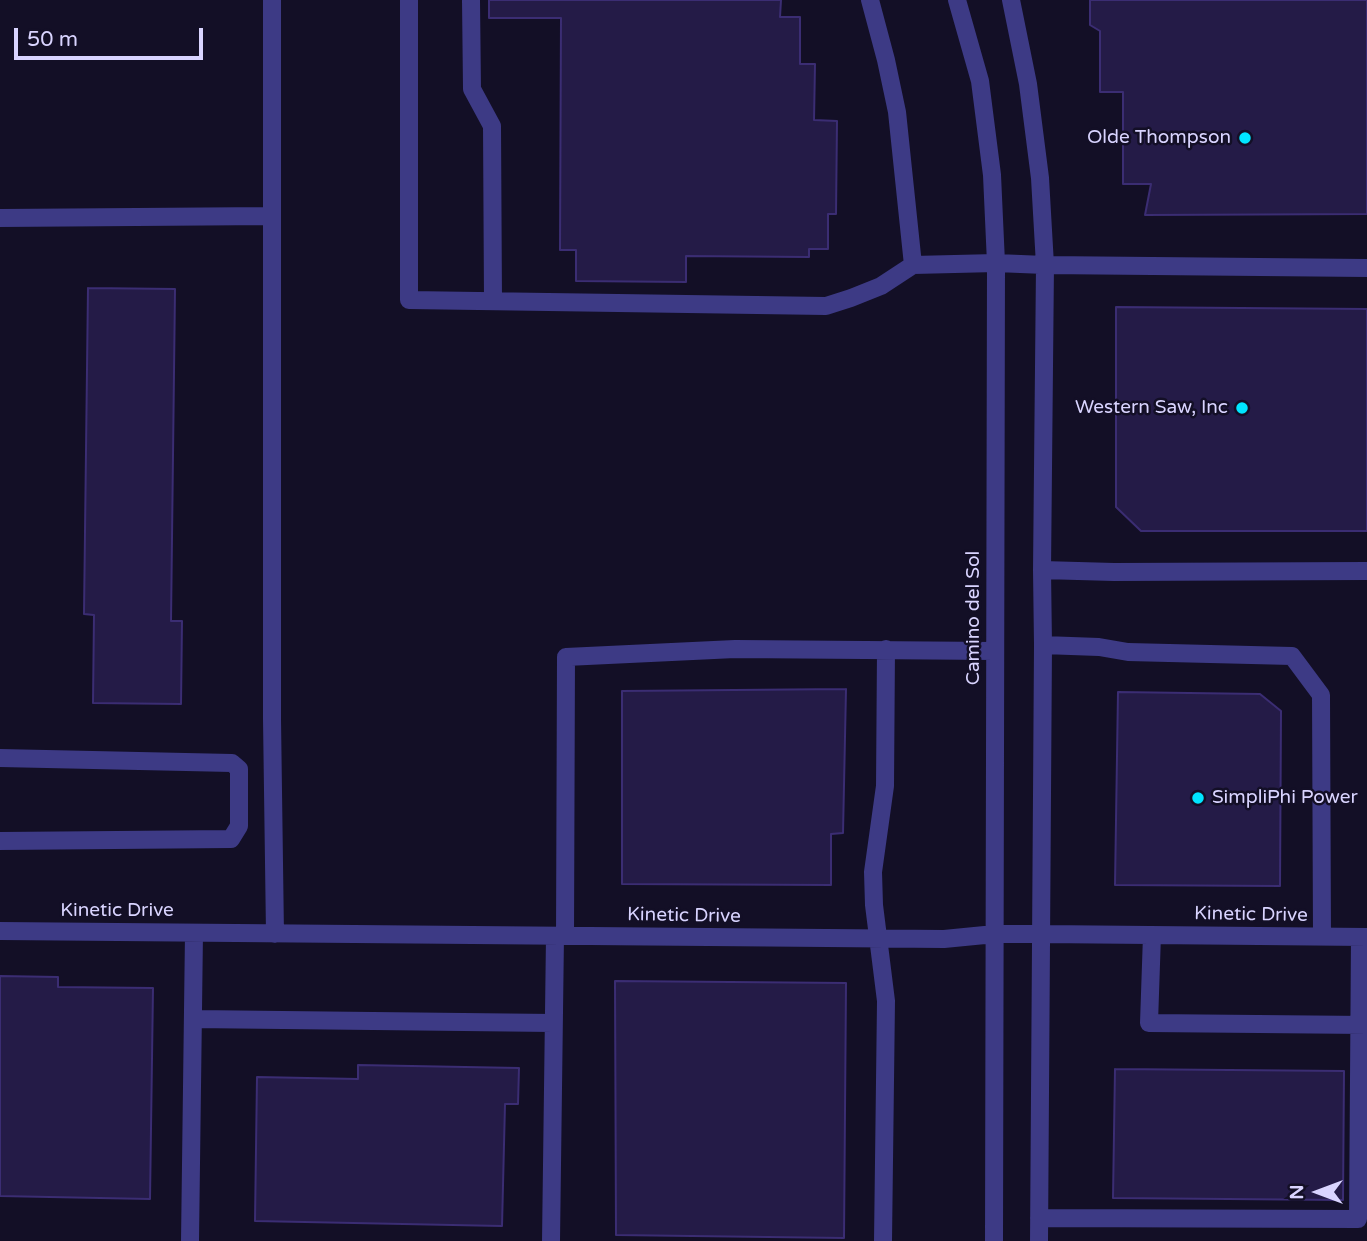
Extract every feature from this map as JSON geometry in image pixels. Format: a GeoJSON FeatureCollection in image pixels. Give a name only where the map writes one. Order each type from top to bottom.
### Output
{"type":"FeatureCollection","features":[{"type":"Feature","properties":{"kind":"street"},"geometry":{"type":"LineString","coordinates":[[272,0],[272,719],[275,933]]}},
{"type":"Feature","properties":{"kind":"street"},"geometry":{"type":"LineString","coordinates":[[409,0],[409,300],[825,306],[881,286],[913,265],[996,263],[1367,268]]}},
{"type":"Feature","properties":{"kind":"street"},"geometry":{"type":"LineString","coordinates":[[471,0],[472,89],[492,127],[493,301]]}},
{"type":"Feature","properties":{"kind":"street"},"geometry":{"type":"LineString","coordinates":[[870,0],[897,112],[913,265]]}},
{"type":"Feature","properties":{"kind":"street","name":"Camino del Sol"},"geometry":{"type":"LineString","coordinates":[[957,0],[980,81],[992,175],[996,263],[994,1241]]}},
{"type":"Feature","properties":{"kind":"street"},"geometry":{"type":"LineString","coordinates":[[1011,0],[1028,84],[1040,178],[1045,265],[1039,1241]]}},
{"type":"Feature","properties":{"kind":"street"},"geometry":{"type":"LineString","coordinates":[[0,218],[272,216]]}},
{"type":"Feature","properties":{"kind":"street"},"geometry":{"type":"LineString","coordinates":[[1042,570],[1367,571]]}},
{"type":"Feature","properties":{"kind":"street"},"geometry":{"type":"LineString","coordinates":[[1043,645],[1099,647],[1128,652],[1292,656],[1321,695],[1322,936]]}},
{"type":"Feature","properties":{"kind":"street"},"geometry":{"type":"LineString","coordinates":[[551,1241],[553,1023],[560,936],[566,657],[735,649],[995,651]]}},
{"type":"Feature","properties":{"kind":"street"},"geometry":{"type":"LineString","coordinates":[[883,1241],[886,1001],[874,905],[873,872],[885,786],[886,649]]}},
{"type":"Feature","properties":{"kind":"street"},"geometry":{"type":"LineString","coordinates":[[0,758],[232,763],[239,769],[239,826],[231,839],[0,841]]}},
{"type":"Feature","properties":{"kind":"street","name":"Kinetic Drive"},"geometry":{"type":"LineString","coordinates":[[0,931],[879,939],[944,939],[995,934],[1363,937]]}},
{"type":"Feature","properties":{"kind":"street"},"geometry":{"type":"LineString","coordinates":[[190,1241],[194,933]]}},
{"type":"Feature","properties":{"kind":"street"},"geometry":{"type":"LineString","coordinates":[[1152,934],[1149,1023],[1363,1025]]}},
{"type":"Feature","properties":{"kind":"street"},"geometry":{"type":"LineString","coordinates":[[1039,1218],[1362,1219],[1363,937]]}},
{"type":"Feature","properties":{"kind":"street"},"geometry":{"type":"LineString","coordinates":[[193,1019],[553,1023]]}},
{"type":"Feature","properties":{"kind":"building"},"geometry":{"type":"Polygon","coordinates":[[[489,0],[781,0],[780,17],[800,17],[800,64],[815,64],[814,120],[837,121],[836,214],[828,214],[828,249],[809,249],[809,257],[686,256],[686,282],[576,281],[576,250],[560,250],[561,18],[489,18],[489,0]]]}},
{"type":"Feature","properties":{"kind":"building","name":"Olde Thompson"},"geometry":{"type":"Polygon","coordinates":[[[1090,0],[1367,0],[1367,214],[1145,215],[1151,184],[1123,184],[1123,92],[1100,92],[1100,31],[1090,25],[1090,0]]]}},
{"type":"Feature","properties":{"kind":"building"},"geometry":{"type":"Polygon","coordinates":[[[88,288],[175,289],[171,621],[182,621],[181,704],[93,703],[94,615],[84,614],[88,288]]]}},
{"type":"Feature","properties":{"kind":"building","name":"Western Saw, Inc"},"geometry":{"type":"Polygon","coordinates":[[[1116,307],[1367,309],[1367,531],[1141,531],[1116,507],[1116,307]]]}},
{"type":"Feature","properties":{"kind":"building"},"geometry":{"type":"Polygon","coordinates":[[[846,689],[843,833],[831,834],[831,885],[622,884],[622,691],[846,689]]]}},
{"type":"Feature","properties":{"kind":"building","name":"SimpliPhi Power"},"geometry":{"type":"Polygon","coordinates":[[[1118,692],[1260,694],[1281,711],[1280,886],[1115,885],[1118,692]]]}},
{"type":"Feature","properties":{"kind":"building"},"geometry":{"type":"Polygon","coordinates":[[[0,976],[58,977],[58,987],[153,988],[150,1199],[0,1196],[0,976]]]}},
{"type":"Feature","properties":{"kind":"building"},"geometry":{"type":"Polygon","coordinates":[[[615,981],[846,983],[844,1238],[616,1235],[615,981]]]}},
{"type":"Feature","properties":{"kind":"building"},"geometry":{"type":"Polygon","coordinates":[[[358,1065],[519,1068],[518,1104],[505,1104],[502,1226],[255,1221],[257,1077],[358,1079],[358,1065]]]}},
{"type":"Feature","properties":{"kind":"building"},"geometry":{"type":"Polygon","coordinates":[[[1115,1069],[1344,1071],[1343,1200],[1113,1198],[1115,1069]]]}},
{"type":"Feature","properties":{"kind":"place","name":"Olde Thompson"},"geometry":{"type":"Point","coordinates":[1245,138]}},
{"type":"Feature","properties":{"kind":"place","name":"Western Saw, Inc"},"geometry":{"type":"Point","coordinates":[1242,408]}},
{"type":"Feature","properties":{"kind":"place","name":"SimpliPhi Power"},"geometry":{"type":"Point","coordinates":[1198,798]}}]}
